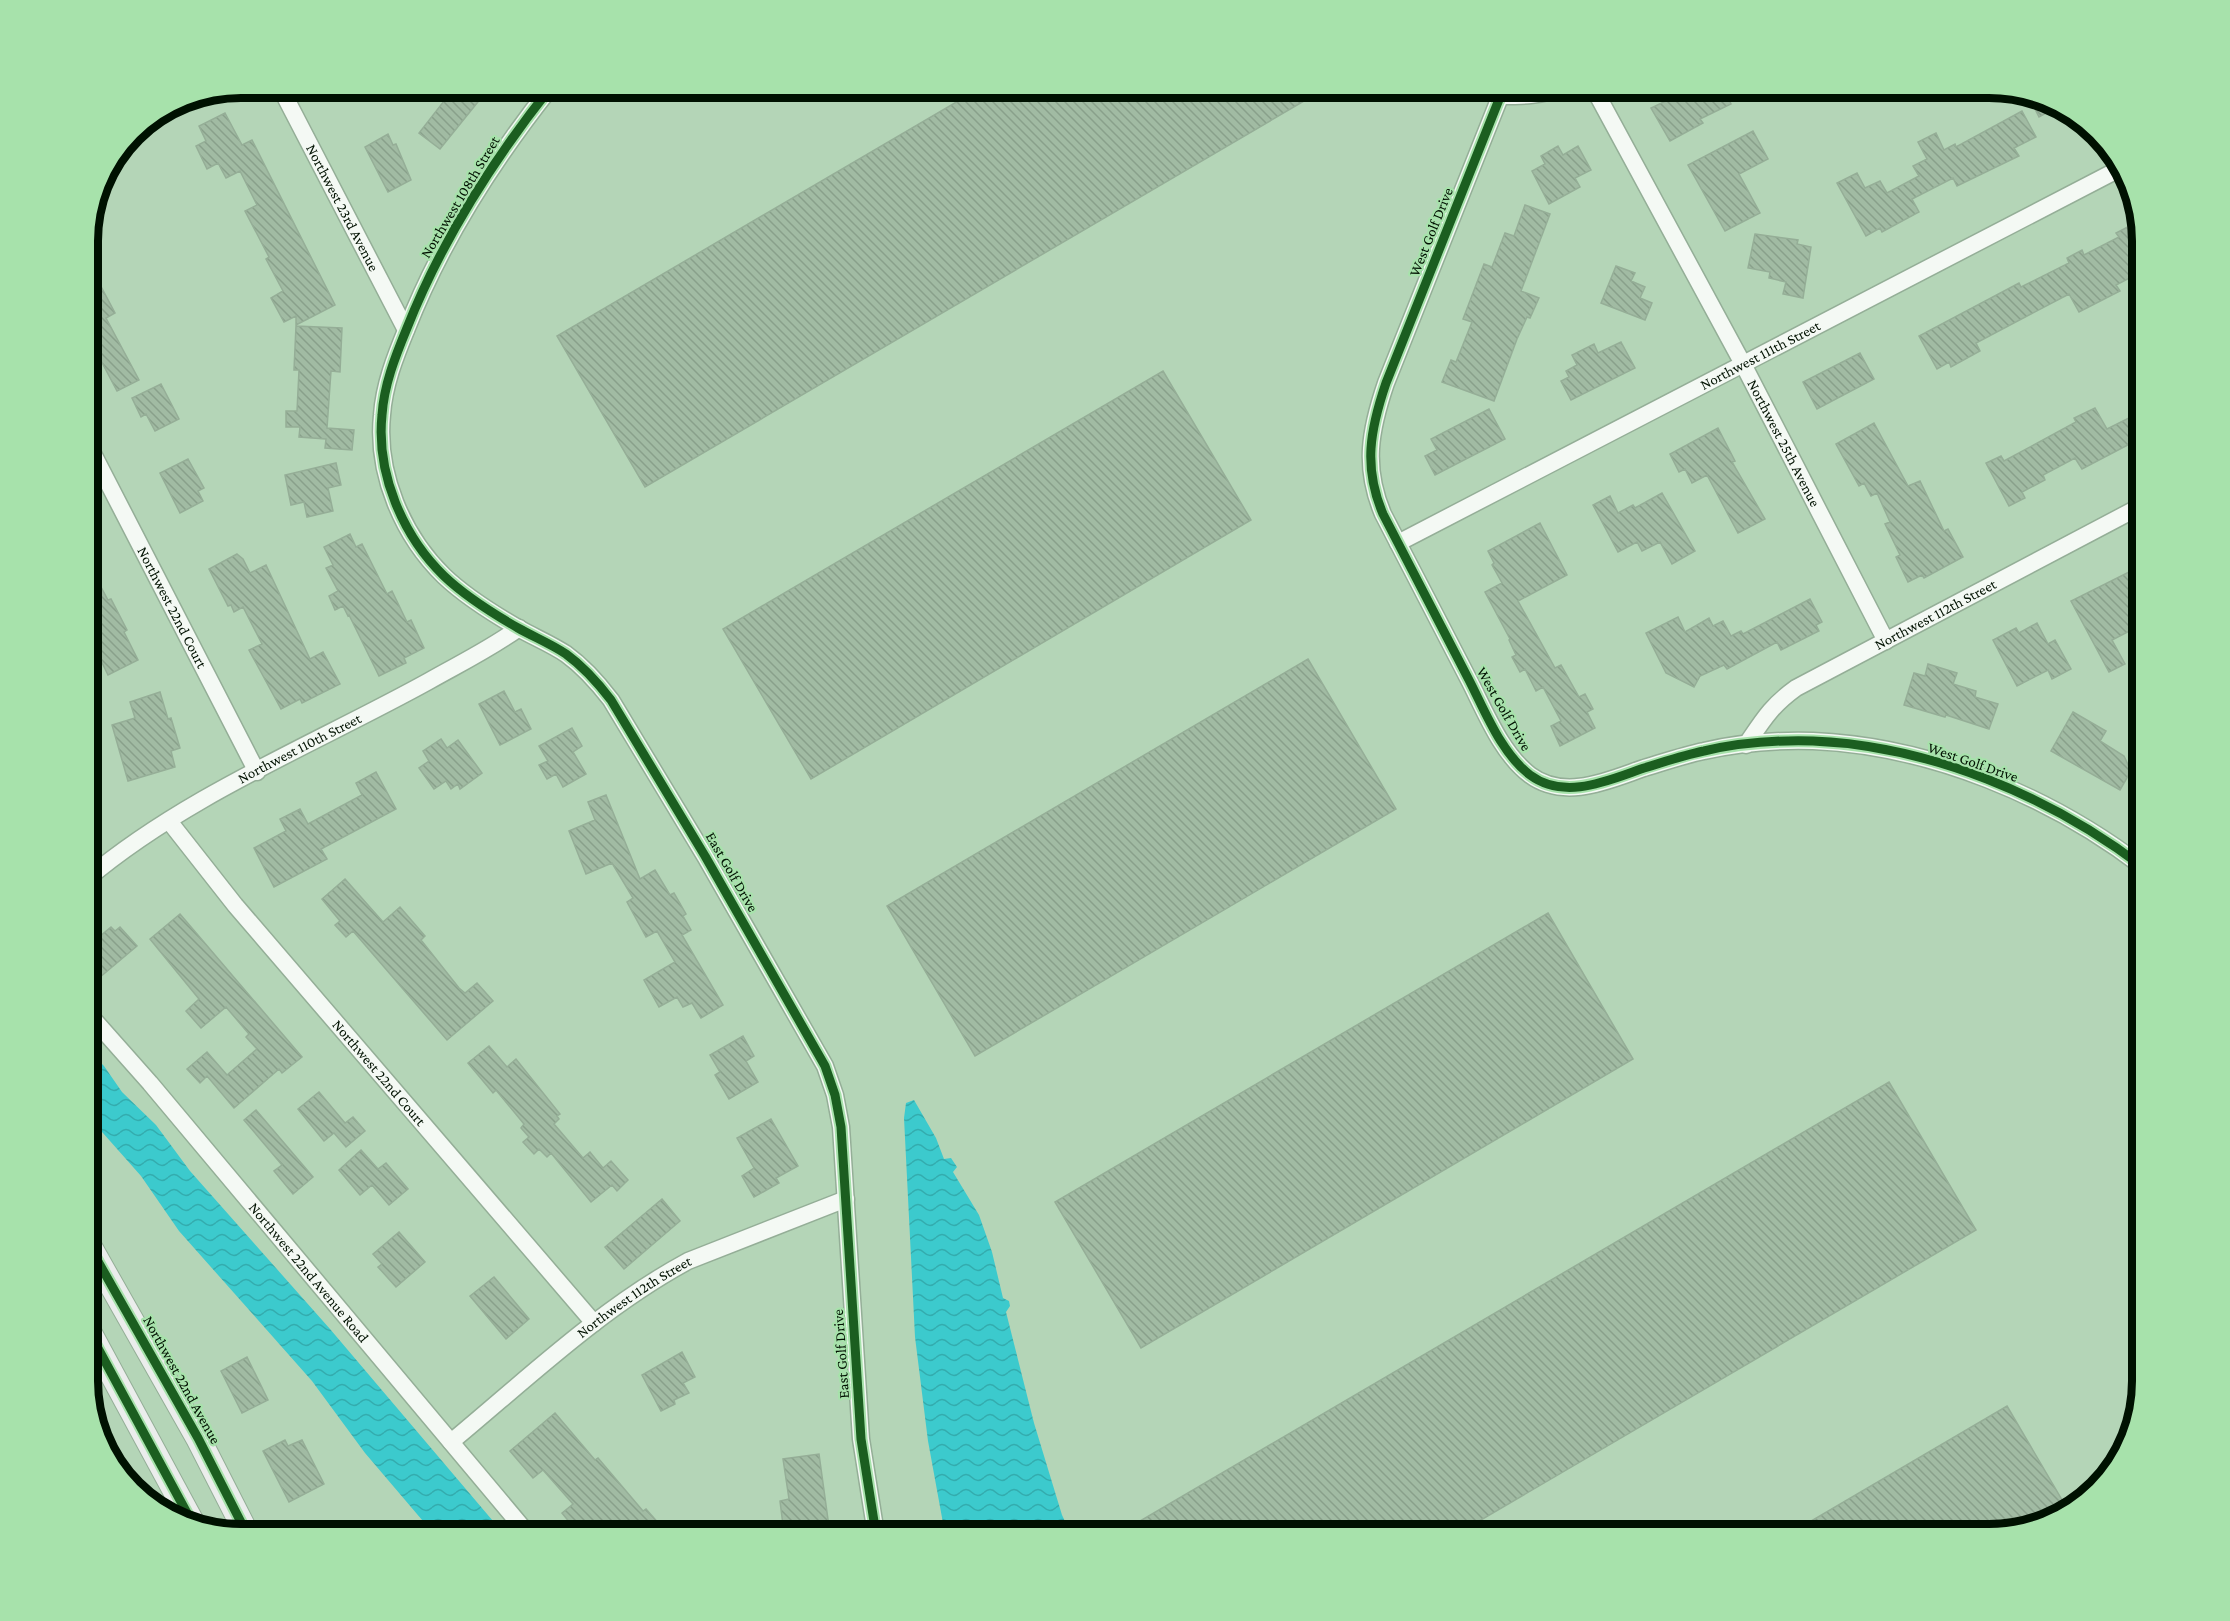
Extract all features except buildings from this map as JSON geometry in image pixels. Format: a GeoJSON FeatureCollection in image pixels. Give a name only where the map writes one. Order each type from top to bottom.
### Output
{"type":"FeatureCollection","features":[{"type":"Feature","properties":{"kind":"main road","name":"Northwest 22nd Avenue"},"geometry":{"type":"LineString","coordinates":[[98,1261],[192,1428],[242,1524]]}},
{"type":"Feature","properties":{"kind":"main road"},"geometry":{"type":"LineString","coordinates":[[98,1348],[187,1513]]}},
{"type":"Feature","properties":{"kind":"street","name":"Northwest 23rd Avenue"},"geometry":{"type":"LineString","coordinates":[[285,97],[406,330]]}},
{"type":"Feature","properties":{"kind":"street","name":"Northwest 108th Street"},"geometry":{"type":"LineString","coordinates":[[406,330],[428,279],[489,173],[544,97]]}},
{"type":"Feature","properties":{"kind":"street","name":"West Golf Drive"},"geometry":{"type":"LineString","coordinates":[[1501,97],[1393,364],[1375,418],[1370,452],[1373,486],[1383,514],[1500,738],[1523,769],[1537,780],[1566,788],[1591,786],[1706,750],[1810,741],[1847,744],[1885,750],[1942,765],[1995,784],[2048,806],[2132,855]]}},
{"type":"Feature","properties":{"kind":"street","name":"Northwest 25th Avenue"},"geometry":{"type":"LineString","coordinates":[[1598,97],[1743,364],[1886,641]]}},
{"type":"Feature","properties":{"kind":"street","name":"Northwest 111th Street"},"geometry":{"type":"LineString","coordinates":[[1398,543],[2115,171]]}},
{"type":"Feature","properties":{"kind":"street","name":"East Golf Drive"},"geometry":{"type":"LineString","coordinates":[[406,330],[391,370],[381,417],[382,446],[392,492],[414,538],[435,567],[471,598],[568,655],[606,694],[728,894],[825,1066],[838,1110],[861,1439],[874,1524]]}},
{"type":"Feature","properties":{"kind":"street","name":"Northwest 22nd Court"},"geometry":{"type":"LineString","coordinates":[[98,463],[257,772]]}},
{"type":"Feature","properties":{"kind":"street","name":"Northwest 112th Street"},"geometry":{"type":"LineString","coordinates":[[1746,745],[1767,712],[1796,688],[2132,511]]}},
{"type":"Feature","properties":{"kind":"street","name":"Northwest 110th Street"},"geometry":{"type":"LineString","coordinates":[[98,871],[141,838],[169,821],[406,694],[500,642],[519,628]]}},
{"type":"Feature","properties":{"kind":"street","name":"Northwest 22nd Court"},"geometry":{"type":"LineString","coordinates":[[169,821],[235,905],[594,1323]]}},
{"type":"Feature","properties":{"kind":"street","name":"Northwest 22nd Avenue Road"},"geometry":{"type":"LineString","coordinates":[[98,1024],[150,1083],[520,1524]]}},
{"type":"Feature","properties":{"kind":"street","name":"Northwest 112th Street"},"geometry":{"type":"LineString","coordinates":[[452,1442],[594,1323],[667,1272],[688,1261],[846,1199]]}},
{"type":"Feature","properties":{"kind":"water"},"geometry":{"type":"Polygon","coordinates":[[[98,1060],[122,1092],[156,1125],[190,1171],[330,1329],[496,1524],[425,1524],[365,1453],[312,1381],[179,1231],[141,1176],[98,1127],[98,1060]]]}},
{"type":"Feature","properties":{"kind":"water"},"geometry":{"type":"Polygon","coordinates":[[[914,1100],[936,1138],[944,1159],[951,1158],[957,1167],[953,1172],[979,1215],[992,1252],[1003,1298],[1009,1301],[1010,1306],[1006,1312],[1034,1423],[1066,1524],[943,1524],[928,1441],[915,1337],[904,1118],[906,1103],[914,1100]]]}},
{"type":"Feature","properties":{"kind":"cycle path"},"geometry":{"type":"LineString","coordinates":[[544,97],[509,143],[452,233],[398,350],[385,393],[382,415],[381,437],[388,481],[395,503],[416,542],[444,576],[489,610],[566,654],[579,664],[611,700],[705,856],[825,1066],[835,1095],[841,1127],[861,1439],[874,1524]]}},
{"type":"Feature","properties":{"kind":"cycle path"},"geometry":{"type":"LineString","coordinates":[[1500,97],[1386,383],[1373,433],[1371,464],[1377,497],[1383,514],[1488,718],[1510,755],[1530,775],[1544,783],[1558,787],[1572,787],[1587,786],[1682,757],[1730,746],[1800,741],[1857,745],[1945,764],[1987,779],[2069,818],[2132,859]]}},
{"type":"Feature","properties":{"kind":"cycle path"},"geometry":{"type":"LineString","coordinates":[[98,1261],[198,1438],[242,1524]]}},
{"type":"Feature","properties":{"kind":"cycle path"},"geometry":{"type":"LineString","coordinates":[[98,1348],[187,1513]]}}]}
